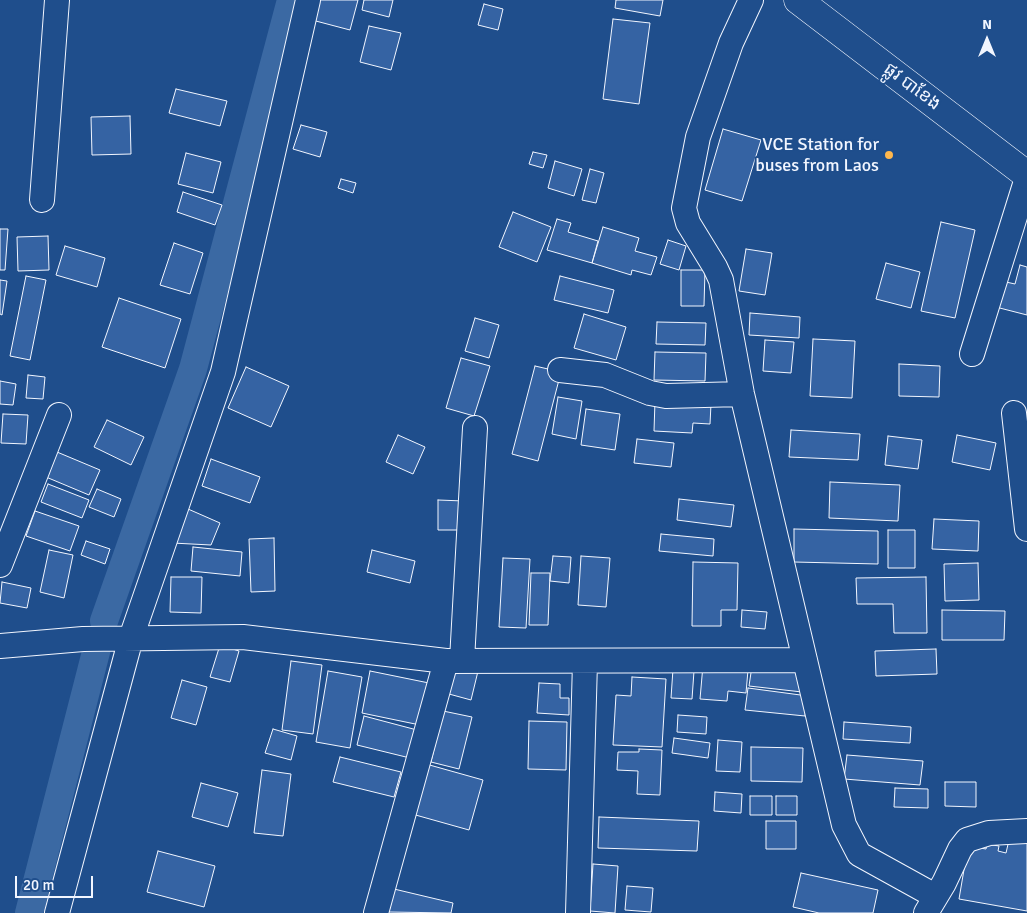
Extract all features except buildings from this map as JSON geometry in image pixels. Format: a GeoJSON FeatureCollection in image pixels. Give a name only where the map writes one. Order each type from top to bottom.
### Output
{"type":"FeatureCollection","features":[{"type":"Feature","properties":{"kind":"street"},"geometry":{"type":"LineString","coordinates":[[42,200],[58,0]]}},
{"type":"Feature","properties":{"kind":"street"},"geometry":{"type":"LineString","coordinates":[[56,913],[122,639],[223,372],[308,0]]}},
{"type":"Feature","properties":{"kind":"street"},"geometry":{"type":"LineString","coordinates":[[751,0],[731,43],[698,137],[684,208],[688,223],[715,266],[721,280],[742,394],[844,825],[859,854],[930,905],[963,844],[976,836],[989,833],[1027,831]]}},
{"type":"Feature","properties":{"kind":"street","name":"ផ្លូវ បាខែង"},"geometry":{"type":"LineString","coordinates":[[798,0],[1027,176]]}},
{"type":"Feature","properties":{"kind":"street"},"geometry":{"type":"LineString","coordinates":[[972,354],[1027,176]]}},
{"type":"Feature","properties":{"kind":"street"},"geometry":{"type":"LineString","coordinates":[[560,370],[605,376],[650,393],[666,396],[742,394]]}},
{"type":"Feature","properties":{"kind":"street"},"geometry":{"type":"LineString","coordinates":[[1014,413],[1027,529]]}},
{"type":"Feature","properties":{"kind":"street"},"geometry":{"type":"LineString","coordinates":[[0,566],[59,415]]}},
{"type":"Feature","properties":{"kind":"street"},"geometry":{"type":"LineString","coordinates":[[376,913],[454,660],[475,428]]}},
{"type":"Feature","properties":{"kind":"street"},"geometry":{"type":"LineString","coordinates":[[0,646],[83,639],[243,637],[454,660],[585,662],[805,660]]}},
{"type":"Feature","properties":{"kind":"street"},"geometry":{"type":"LineString","coordinates":[[578,913],[585,662]]}},
{"type":"Feature","properties":{"kind":"waterway"},"geometry":{"type":"LineString","coordinates":[[104,621],[193,369],[291,0]]}},
{"type":"Feature","properties":{"kind":"waterway"},"geometry":{"type":"LineString","coordinates":[[29,913],[97,648]]}},
{"type":"Feature","properties":{"kind":"place","name":"VCE Station for buses from Laos"},"geometry":{"type":"Point","coordinates":[889,155]}}]}
